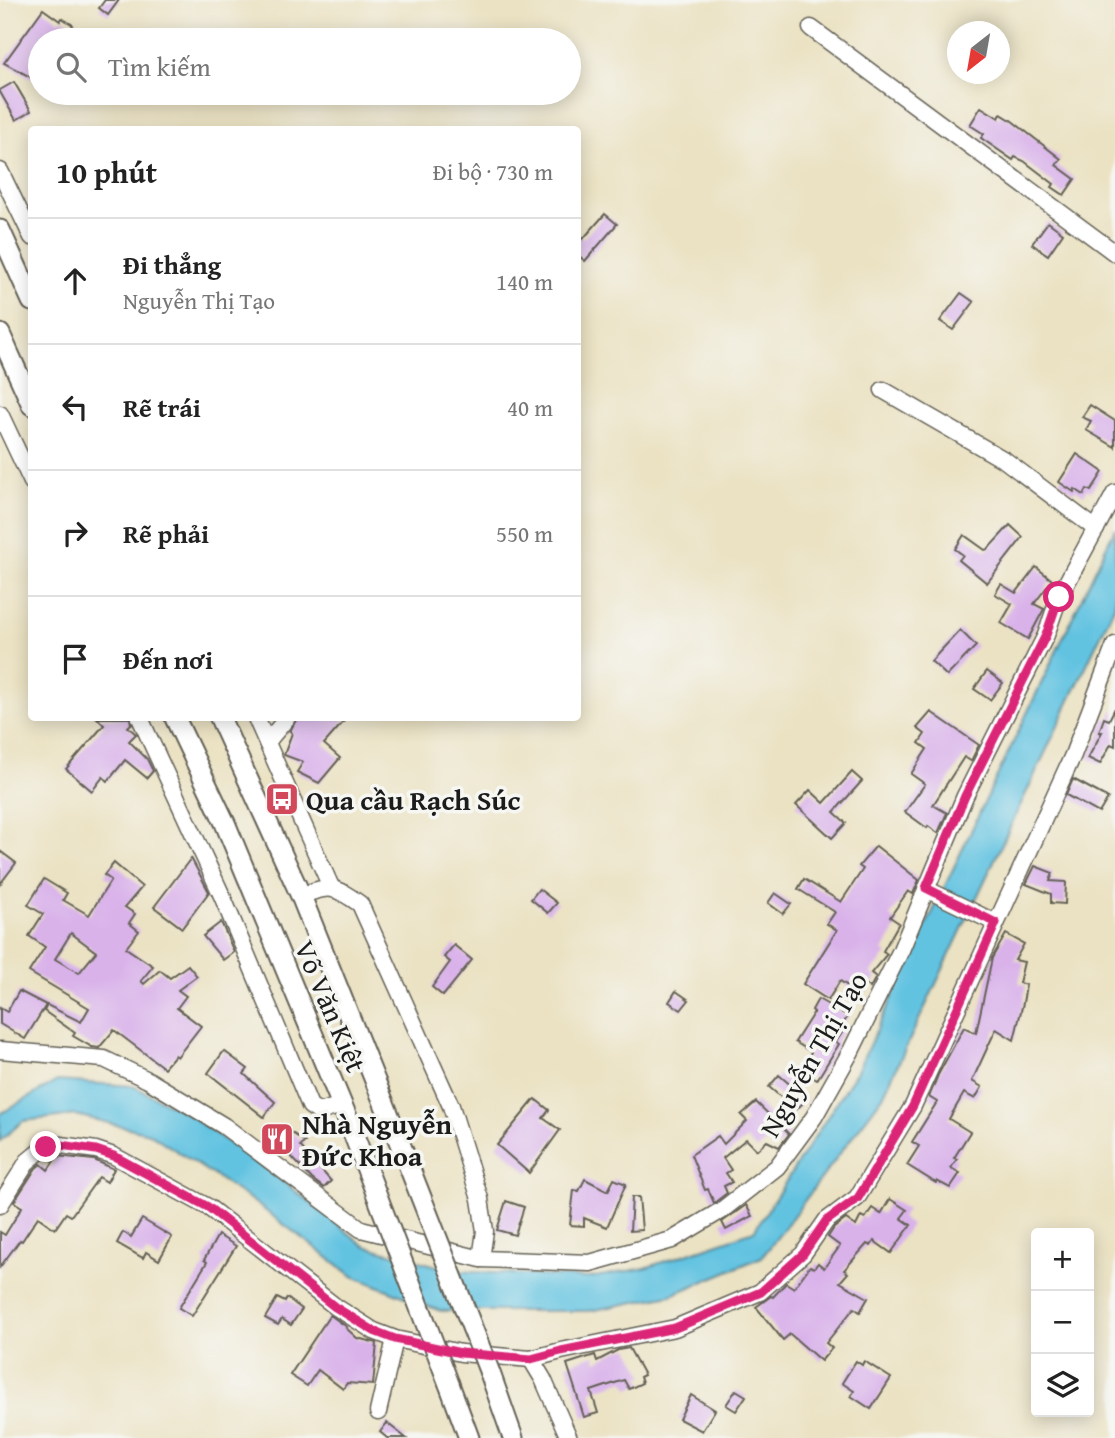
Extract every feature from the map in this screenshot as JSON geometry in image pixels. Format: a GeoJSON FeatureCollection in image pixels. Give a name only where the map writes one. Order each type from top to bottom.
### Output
{"type":"FeatureCollection","features":[{"type":"Feature","properties":{"kind":"main road"},"geometry":{"type":"LineString","coordinates":[[0,230],[28,292]]}},
{"type":"Feature","properties":{"kind":"main road"},"geometry":{"type":"LineString","coordinates":[[0,334],[28,396]]}},
{"type":"Feature","properties":{"kind":"main road","name":"Võ Văn Kiệt"},"geometry":{"type":"LineString","coordinates":[[176,721],[225,823],[345,1111],[469,1438]]}},
{"type":"Feature","properties":{"kind":"main road","name":"Võ Văn Kiệt"},"geometry":{"type":"LineString","coordinates":[[221,721],[300,896],[388,1113],[513,1438]]}},
{"type":"Feature","properties":{"kind":"street"},"geometry":{"type":"LineString","coordinates":[[811,28],[1115,253]]}},
{"type":"Feature","properties":{"kind":"street"},"geometry":{"type":"LineString","coordinates":[[0,171],[28,229]]}},
{"type":"Feature","properties":{"kind":"street"},"geometry":{"type":"LineString","coordinates":[[883,390],[1006,461],[1096,529]]}},
{"type":"Feature","properties":{"kind":"street"},"geometry":{"type":"LineString","coordinates":[[0,414],[28,474]]}},
{"type":"Feature","properties":{"kind":"street","name":"Nguyễn Thị Tạo"},"geometry":{"type":"LineString","coordinates":[[0,1050],[104,1059],[148,1080],[224,1126],[360,1229],[481,1259],[590,1264],[672,1240],[722,1210],[777,1167],[814,1117],[851,1051],[901,950],[965,796],[1046,635],[1059,597],[1115,493]]}},
{"type":"Feature","properties":{"kind":"street"},"geometry":{"type":"LineString","coordinates":[[0,1205],[28,1161],[46,1147],[61,1145],[96,1150],[114,1156],[208,1207],[335,1307],[374,1331],[395,1339],[461,1353],[531,1359],[675,1328],[761,1292],[803,1254],[826,1221],[858,1198],[913,1106],[989,920],[1073,755],[1115,645]]}},
{"type":"Feature","properties":{"kind":"street"},"geometry":{"type":"LineString","coordinates":[[141,721],[223,898],[310,1106],[319,1112],[345,1111]]}},
{"type":"Feature","properties":{"kind":"street"},"geometry":{"type":"LineString","coordinates":[[257,721],[331,887],[360,904],[451,1106],[480,1199],[485,1231],[481,1259]]}},
{"type":"Feature","properties":{"kind":"street"},"geometry":{"type":"LineString","coordinates":[[267,742],[284,721]]}},
{"type":"Feature","properties":{"kind":"street"},"geometry":{"type":"LineString","coordinates":[[300,896],[331,887]]}},
{"type":"Feature","properties":{"kind":"street"},"geometry":{"type":"LineString","coordinates":[[926,888],[989,920]]}},
{"type":"Feature","properties":{"kind":"street"},"geometry":{"type":"LineString","coordinates":[[378,1412],[395,1339]]}},
{"type":"Feature","properties":{"kind":"street"},"geometry":{"type":"LineString","coordinates":[[531,1359],[543,1379],[569,1438]]}},
{"type":"Feature","properties":{"kind":"water"},"geometry":{"type":"Polygon","coordinates":[[[1115,528],[1115,605],[883,1096],[762,1257],[671,1295],[590,1311],[440,1311],[353,1276],[251,1200],[149,1133],[76,1115],[23,1121],[0,1141],[0,1114],[57,1081],[133,1086],[183,1111],[276,1176],[365,1246],[455,1271],[589,1278],[645,1268],[754,1231],[857,1071],[1115,528]]]}},
{"type":"Feature","properties":{"kind":"building"},"geometry":{"type":"Polygon","coordinates":[[[105,0],[119,0],[108,15],[99,8],[105,0]]]}},
{"type":"Feature","properties":{"kind":"building"},"geometry":{"type":"Polygon","coordinates":[[[43,9],[60,21],[62,18],[73,25],[71,28],[29,28],[43,9]]]}},
{"type":"Feature","properties":{"kind":"building"},"geometry":{"type":"Polygon","coordinates":[[[28,30],[28,76],[4,63],[28,30]]]}},
{"type":"Feature","properties":{"kind":"building"},"geometry":{"type":"Polygon","coordinates":[[[14,82],[31,111],[16,120],[0,92],[14,82]]]}},
{"type":"Feature","properties":{"kind":"building"},"geometry":{"type":"Polygon","coordinates":[[[981,107],[999,118],[1001,114],[1011,120],[1061,159],[1056,165],[1075,179],[1064,195],[1024,161],[1015,157],[1013,160],[981,138],[984,134],[970,125],[981,107]]]}},
{"type":"Feature","properties":{"kind":"building"},"geometry":{"type":"Polygon","coordinates":[[[605,214],[617,224],[585,261],[581,258],[581,237],[583,239],[605,214]]]}},
{"type":"Feature","properties":{"kind":"building"},"geometry":{"type":"Polygon","coordinates":[[[1048,222],[1063,233],[1048,255],[1032,244],[1048,222]]]}},
{"type":"Feature","properties":{"kind":"building"},"geometry":{"type":"Polygon","coordinates":[[[961,293],[974,302],[953,330],[940,321],[961,293]]]}},
{"type":"Feature","properties":{"kind":"building"},"geometry":{"type":"Polygon","coordinates":[[[1090,405],[1115,421],[1115,447],[1086,430],[1091,421],[1082,417],[1090,405]]]}},
{"type":"Feature","properties":{"kind":"building"},"geometry":{"type":"Polygon","coordinates":[[[1077,454],[1103,472],[1091,491],[1087,489],[1084,495],[1059,482],[1077,454]]]}},
{"type":"Feature","properties":{"kind":"building"},"geometry":{"type":"Polygon","coordinates":[[[1010,525],[1023,537],[987,583],[959,560],[963,555],[955,549],[964,535],[985,550],[988,549],[1010,525]]]}},
{"type":"Feature","properties":{"kind":"building"},"geometry":{"type":"Polygon","coordinates":[[[1036,567],[1052,580],[1034,604],[1044,609],[1028,639],[1001,623],[1012,604],[995,594],[1001,584],[1016,593],[1036,567]]]}},
{"type":"Feature","properties":{"kind":"building"},"geometry":{"type":"Polygon","coordinates":[[[960,630],[976,646],[947,676],[931,661],[960,630]]]}},
{"type":"Feature","properties":{"kind":"building"},"geometry":{"type":"Polygon","coordinates":[[[987,671],[1003,683],[990,700],[974,689],[987,671]]]}},
{"type":"Feature","properties":{"kind":"building"},"geometry":{"type":"Polygon","coordinates":[[[1115,708],[1115,746],[1111,744],[1100,764],[1088,758],[1102,732],[1099,732],[1104,718],[1109,720],[1115,708]]]}},
{"type":"Feature","properties":{"kind":"building"},"geometry":{"type":"Polygon","coordinates":[[[931,712],[979,745],[971,761],[964,757],[933,805],[947,813],[938,833],[905,812],[925,784],[911,774],[927,749],[919,743],[925,734],[917,728],[931,712]]]}},
{"type":"Feature","properties":{"kind":"building"},"geometry":{"type":"Polygon","coordinates":[[[100,721],[130,721],[128,727],[136,734],[129,741],[147,759],[153,771],[147,778],[125,760],[108,781],[103,777],[92,791],[66,769],[104,725],[100,721]]]}},
{"type":"Feature","properties":{"kind":"building"},"geometry":{"type":"Polygon","coordinates":[[[295,721],[344,721],[324,744],[340,758],[319,783],[297,772],[303,762],[284,755],[292,733],[290,731],[295,721]]]}},
{"type":"Feature","properties":{"kind":"building"},"geometry":{"type":"Polygon","coordinates":[[[852,772],[862,781],[834,812],[846,823],[832,838],[796,805],[810,790],[824,803],[852,772]]]}},
{"type":"Feature","properties":{"kind":"building"},"geometry":{"type":"Polygon","coordinates":[[[1073,779],[1108,798],[1099,813],[1066,795],[1073,779]]]}},
{"type":"Feature","properties":{"kind":"building"},"geometry":{"type":"Polygon","coordinates":[[[876,846],[919,880],[913,894],[908,891],[890,917],[899,923],[883,951],[887,954],[871,973],[876,977],[870,988],[866,985],[860,994],[840,981],[828,1000],[803,984],[837,930],[827,924],[835,912],[798,889],[804,879],[841,902],[863,869],[859,866],[876,846]]]}},
{"type":"Feature","properties":{"kind":"building"},"geometry":{"type":"Polygon","coordinates":[[[0,851],[16,863],[0,884],[0,851]]]}},
{"type":"Feature","properties":{"kind":"building"},"geometry":{"type":"Polygon","coordinates":[[[191,858],[209,892],[182,928],[154,907],[191,858]]]}},
{"type":"Feature","properties":{"kind":"building"},"geometry":{"type":"Polygon","coordinates":[[[114,863],[142,887],[125,907],[135,914],[129,923],[139,931],[126,948],[153,966],[141,981],[144,984],[160,970],[170,978],[188,965],[197,976],[178,990],[186,996],[177,1008],[201,1026],[177,1057],[175,1055],[164,1068],[114,1030],[99,1048],[73,1036],[75,1033],[44,1011],[47,1005],[81,1022],[89,1008],[29,972],[45,947],[29,936],[43,914],[28,905],[44,879],[67,893],[63,900],[89,915],[111,880],[104,875],[114,863]],[[71,933],[55,959],[79,973],[96,952],[71,933]]]}},
{"type":"Feature","properties":{"kind":"building"},"geometry":{"type":"Polygon","coordinates":[[[1035,866],[1053,873],[1050,881],[1066,882],[1065,904],[1051,903],[1051,894],[1026,884],[1035,866]]]}},
{"type":"Feature","properties":{"kind":"building"},"geometry":{"type":"Polygon","coordinates":[[[539,889],[557,903],[548,913],[531,899],[539,889]]]}},
{"type":"Feature","properties":{"kind":"building"},"geometry":{"type":"Polygon","coordinates":[[[775,893],[791,904],[783,914],[768,903],[775,893]]]}},
{"type":"Feature","properties":{"kind":"building"},"geometry":{"type":"Polygon","coordinates":[[[221,922],[234,952],[223,960],[203,936],[221,922]]]}},
{"type":"Feature","properties":{"kind":"building"},"geometry":{"type":"Polygon","coordinates":[[[1006,934],[1024,944],[1015,960],[1024,962],[1019,983],[1026,985],[1023,1003],[1014,1040],[996,1029],[972,1081],[982,1087],[975,1099],[964,1093],[949,1119],[970,1132],[954,1158],[957,1159],[951,1168],[960,1173],[950,1188],[937,1181],[936,1183],[907,1165],[919,1146],[912,1142],[937,1102],[929,1097],[964,1027],[976,1033],[992,958],[1006,934]]]}},
{"type":"Feature","properties":{"kind":"building"},"geometry":{"type":"Polygon","coordinates":[[[454,945],[472,960],[443,996],[432,987],[450,962],[444,957],[454,945]]]}},
{"type":"Feature","properties":{"kind":"building"},"geometry":{"type":"Polygon","coordinates":[[[19,991],[46,1005],[25,1039],[0,1024],[0,1008],[7,1012],[19,991]]]}},
{"type":"Feature","properties":{"kind":"building"},"geometry":{"type":"Polygon","coordinates":[[[676,991],[689,1000],[681,1010],[669,1002],[676,991]]]}},
{"type":"Feature","properties":{"kind":"building"},"geometry":{"type":"Polygon","coordinates":[[[818,999],[848,1016],[840,1029],[843,1031],[836,1042],[839,1044],[817,1080],[800,1070],[811,1052],[795,1042],[814,1012],[812,1010],[818,999]]]}},
{"type":"Feature","properties":{"kind":"building"},"geometry":{"type":"Polygon","coordinates":[[[224,1051],[248,1069],[244,1074],[275,1102],[264,1117],[208,1073],[224,1051]]]}},
{"type":"Feature","properties":{"kind":"building"},"geometry":{"type":"Polygon","coordinates":[[[779,1075],[807,1099],[796,1110],[769,1087],[779,1075]]]}},
{"type":"Feature","properties":{"kind":"building"},"geometry":{"type":"Polygon","coordinates":[[[535,1099],[549,1110],[543,1118],[560,1130],[529,1173],[497,1145],[535,1099]]]}},
{"type":"Feature","properties":{"kind":"building"},"geometry":{"type":"Polygon","coordinates":[[[756,1102],[789,1134],[779,1147],[767,1141],[757,1150],[746,1139],[723,1158],[731,1170],[726,1173],[732,1182],[724,1186],[727,1193],[714,1203],[708,1189],[705,1190],[691,1155],[718,1136],[724,1144],[747,1121],[741,1115],[756,1102]]]}},
{"type":"Feature","properties":{"kind":"building"},"geometry":{"type":"Polygon","coordinates":[[[282,1126],[305,1142],[300,1146],[331,1181],[324,1188],[312,1179],[274,1138],[282,1126]]]}},
{"type":"Feature","properties":{"kind":"building"},"geometry":{"type":"Polygon","coordinates":[[[57,1156],[94,1160],[114,1169],[107,1182],[99,1177],[71,1216],[66,1213],[55,1229],[38,1217],[0,1267],[0,1232],[5,1235],[22,1207],[14,1202],[36,1168],[41,1164],[48,1170],[57,1156]]]}},
{"type":"Feature","properties":{"kind":"building"},"geometry":{"type":"Polygon","coordinates":[[[585,1179],[608,1191],[614,1179],[626,1184],[607,1227],[584,1218],[584,1226],[570,1225],[574,1190],[579,1191],[585,1179]]]}},
{"type":"Feature","properties":{"kind":"building"},"geometry":{"type":"Polygon","coordinates":[[[632,1197],[639,1197],[642,1230],[630,1231],[632,1197]]]}},
{"type":"Feature","properties":{"kind":"building"},"geometry":{"type":"Polygon","coordinates":[[[890,1199],[907,1210],[901,1218],[911,1225],[891,1253],[874,1241],[871,1246],[867,1244],[844,1270],[848,1273],[840,1282],[868,1298],[860,1312],[854,1308],[826,1343],[832,1348],[821,1361],[790,1334],[783,1340],[756,1307],[773,1297],[786,1283],[794,1288],[810,1266],[814,1268],[818,1263],[824,1268],[840,1246],[828,1237],[834,1228],[846,1219],[856,1226],[861,1216],[865,1218],[872,1208],[881,1214],[890,1199]]]}},
{"type":"Feature","properties":{"kind":"building"},"geometry":{"type":"Polygon","coordinates":[[[506,1201],[524,1207],[515,1235],[497,1230],[506,1201]]]}},
{"type":"Feature","properties":{"kind":"building"},"geometry":{"type":"Polygon","coordinates":[[[746,1205],[752,1216],[726,1230],[722,1222],[746,1205]]]}},
{"type":"Feature","properties":{"kind":"building"},"geometry":{"type":"Polygon","coordinates":[[[142,1219],[172,1237],[159,1260],[146,1252],[143,1258],[117,1243],[123,1232],[131,1237],[142,1219]]]}},
{"type":"Feature","properties":{"kind":"building"},"geometry":{"type":"Polygon","coordinates":[[[218,1235],[236,1246],[192,1316],[179,1308],[207,1262],[204,1260],[218,1235]]]}},
{"type":"Feature","properties":{"kind":"building"},"geometry":{"type":"Polygon","coordinates":[[[277,1298],[285,1302],[287,1298],[302,1309],[291,1325],[282,1319],[278,1325],[265,1318],[277,1298]]]}},
{"type":"Feature","properties":{"kind":"building"},"geometry":{"type":"Polygon","coordinates":[[[330,1315],[357,1338],[377,1343],[373,1385],[347,1383],[343,1389],[318,1370],[307,1386],[290,1375],[330,1315]]]}},
{"type":"Feature","properties":{"kind":"building"},"geometry":{"type":"Polygon","coordinates":[[[629,1348],[644,1375],[640,1377],[642,1383],[629,1389],[624,1380],[591,1391],[598,1413],[584,1417],[567,1364],[595,1355],[597,1361],[618,1350],[629,1348]]]}},
{"type":"Feature","properties":{"kind":"building"},"geometry":{"type":"Polygon","coordinates":[[[856,1361],[862,1365],[864,1361],[891,1378],[871,1409],[851,1396],[854,1391],[842,1383],[856,1361]]]}},
{"type":"Feature","properties":{"kind":"building"},"geometry":{"type":"Polygon","coordinates":[[[736,1390],[746,1396],[736,1411],[726,1405],[736,1390]]]}},
{"type":"Feature","properties":{"kind":"building"},"geometry":{"type":"Polygon","coordinates":[[[691,1395],[715,1410],[702,1431],[679,1419],[691,1395]]]}},
{"type":"Feature","properties":{"kind":"building"},"geometry":{"type":"Polygon","coordinates":[[[387,1423],[406,1438],[387,1438],[380,1432],[387,1423]]]}},
{"type":"Feature","properties":{"kind":"place","name":"Qua cầu Rạch Súc"},"geometry":{"type":"Point","coordinates":[282,799]}},
{"type":"Feature","properties":{"kind":"place","name":"Nhà Nguyễn Đức Khoa"},"geometry":{"type":"Point","coordinates":[277,1139]}},
{"type":"Feature","properties":{"kind":"route"},"geometry":{"type":"LineString","coordinates":[[46,1147],[61,1145],[96,1150],[114,1156],[208,1207],[335,1307],[374,1331],[395,1339],[461,1353],[531,1359],[675,1328],[761,1292],[803,1254],[826,1221],[858,1198],[913,1106],[996,923],[926,888],[965,796],[1046,635],[1059,597]]}}]}
